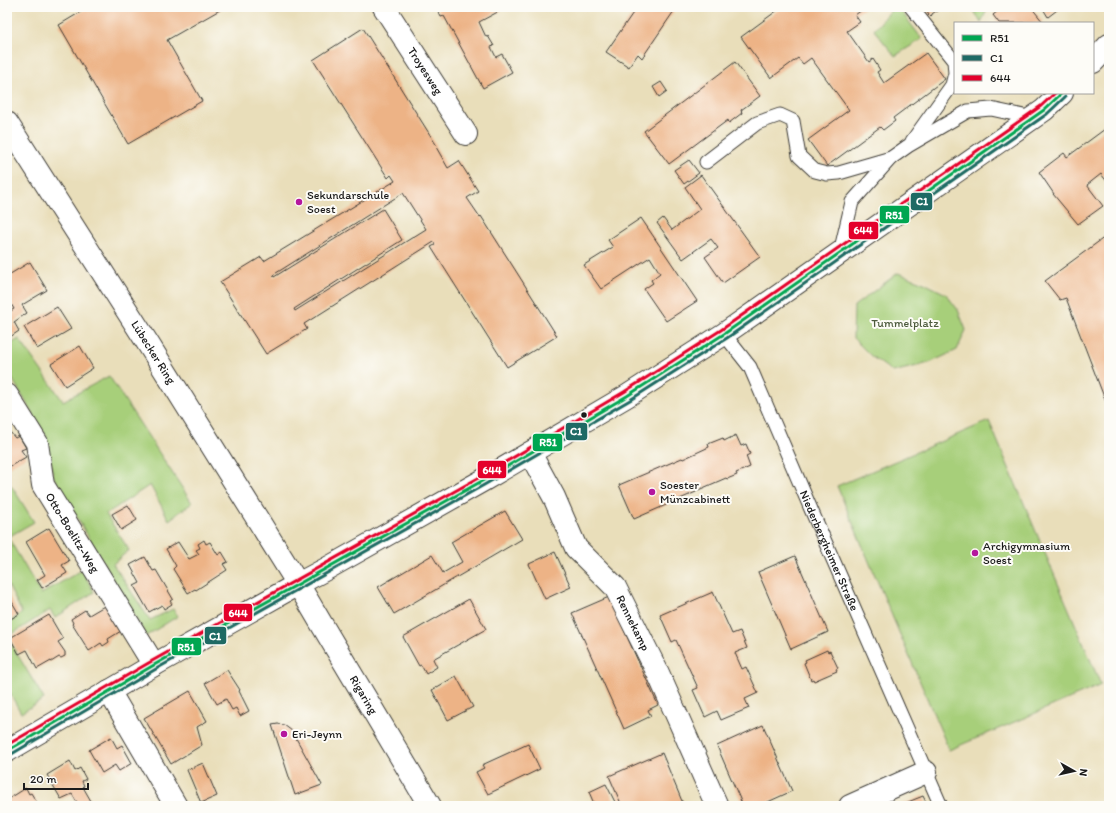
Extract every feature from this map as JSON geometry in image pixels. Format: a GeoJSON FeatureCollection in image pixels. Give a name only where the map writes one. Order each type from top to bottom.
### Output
{"type":"FeatureCollection","features":[{"type":"Feature","properties":{"kind":"street","name":"Troyesweg"},"geometry":{"type":"LineString","coordinates":[[384,7],[466,134]]}},
{"type":"Feature","properties":{"kind":"street"},"geometry":{"type":"LineString","coordinates":[[1094,61],[1109,46]]}},
{"type":"Feature","properties":{"kind":"street"},"geometry":{"type":"LineString","coordinates":[[7,751],[154,665],[339,562],[627,396],[724,334],[1033,118],[1061,94]]}},
{"type":"Feature","properties":{"kind":"street","name":"Lübecker Ring"},"geometry":{"type":"LineString","coordinates":[[7,123],[147,342],[298,584]]}},
{"type":"Feature","properties":{"kind":"street","name":"Otto-Boelitz-Weg"},"geometry":{"type":"LineString","coordinates":[[7,395],[37,443],[43,485],[154,665]]}},
{"type":"Feature","properties":{"kind":"street","name":"Rennekamp"},"geometry":{"type":"LineString","coordinates":[[530,453],[554,497],[576,548],[615,587],[658,673],[717,806]]}},
{"type":"Feature","properties":{"kind":"street","name":"Rigaring"},"geometry":{"type":"LineString","coordinates":[[298,584],[430,806]]}},
{"type":"Feature","properties":{"kind":"street"},"geometry":{"type":"LineString","coordinates":[[109,691],[176,806]]}},
{"type":"Feature","properties":{"kind":"street"},"geometry":{"type":"LineString","coordinates":[[850,806],[926,772]]}},
{"type":"Feature","properties":{"kind":"lane"},"geometry":{"type":"LineString","coordinates":[[911,7],[954,61]]}},
{"type":"Feature","properties":{"kind":"lane"},"geometry":{"type":"LineString","coordinates":[[908,146],[952,85],[954,77]]}},
{"type":"Feature","properties":{"kind":"lane"},"geometry":{"type":"LineString","coordinates":[[840,253],[852,202],[891,158],[908,146],[968,111],[991,109],[1033,118]]}},
{"type":"Feature","properties":{"kind":"lane"},"geometry":{"type":"LineString","coordinates":[[706,162],[757,124],[780,116],[793,121],[799,156],[815,171],[827,174],[840,172],[891,158]]}},
{"type":"Feature","properties":{"kind":"lane","name":"Niederbergheimer Straße"},"geometry":{"type":"LineString","coordinates":[[724,334],[750,367],[941,806]]}},
{"type":"Feature","properties":{"kind":"green space"},"geometry":{"type":"Polygon","coordinates":[[[894,7],[898,7],[922,39],[895,56],[874,30],[894,7]]]}},
{"type":"Feature","properties":{"kind":"green space"},"geometry":{"type":"Polygon","coordinates":[[[972,7],[988,7],[980,22],[972,7]]]}},
{"type":"Feature","properties":{"kind":"green space","name":"Tummelplatz"},"geometry":{"type":"Polygon","coordinates":[[[898,273],[924,283],[946,294],[958,310],[966,330],[957,350],[929,363],[893,372],[871,356],[853,338],[854,306],[898,273]]]}},
{"type":"Feature","properties":{"kind":"green space"},"geometry":{"type":"Polygon","coordinates":[[[19,339],[63,401],[109,376],[192,503],[169,520],[150,485],[106,514],[129,550],[113,564],[150,620],[173,609],[178,616],[146,636],[53,476],[46,436],[7,370],[7,346],[19,339]]]}},
{"type":"Feature","properties":{"kind":"green space"},"geometry":{"type":"Polygon","coordinates":[[[989,421],[1101,685],[949,750],[837,486],[989,421]]]}},
{"type":"Feature","properties":{"kind":"green space"},"geometry":{"type":"Polygon","coordinates":[[[11,485],[34,522],[8,537],[41,594],[82,570],[94,592],[55,618],[50,610],[7,637],[7,624],[22,613],[7,585],[7,487],[11,485]]]}},
{"type":"Feature","properties":{"kind":"green space"},"geometry":{"type":"Polygon","coordinates":[[[7,637],[44,699],[21,713],[7,688],[7,637]]]}},
{"type":"Feature","properties":{"kind":"building"},"geometry":{"type":"Polygon","coordinates":[[[89,7],[225,7],[167,40],[202,101],[128,144],[59,25],[89,7]]]}},
{"type":"Feature","properties":{"kind":"building"},"geometry":{"type":"Polygon","coordinates":[[[436,7],[507,7],[479,22],[486,37],[488,36],[494,46],[491,47],[496,57],[502,54],[512,72],[483,88],[444,16],[441,17],[436,7]]]}},
{"type":"Feature","properties":{"kind":"building"},"geometry":{"type":"Polygon","coordinates":[[[637,7],[672,7],[674,11],[642,58],[638,54],[629,67],[606,52],[637,7]]]}},
{"type":"Feature","properties":{"kind":"building"},"geometry":{"type":"Polygon","coordinates":[[[782,7],[866,7],[855,15],[860,22],[847,31],[869,62],[873,59],[880,70],[877,72],[884,83],[926,53],[945,79],[893,118],[895,121],[883,130],[880,127],[827,166],[808,140],[849,110],[811,58],[803,64],[798,58],[771,78],[741,37],[782,7]]]}},
{"type":"Feature","properties":{"kind":"building"},"geometry":{"type":"Polygon","coordinates":[[[924,7],[941,7],[937,10],[937,12],[936,11],[929,16],[924,7]]]}},
{"type":"Feature","properties":{"kind":"building"},"geometry":{"type":"Polygon","coordinates":[[[1003,7],[1031,7],[1043,22],[998,22],[993,15],[1003,7]]]}},
{"type":"Feature","properties":{"kind":"building"},"geometry":{"type":"Polygon","coordinates":[[[1042,7],[1061,7],[1048,17],[1042,7]]]}},
{"type":"Feature","properties":{"kind":"building"},"geometry":{"type":"Polygon","coordinates":[[[363,28],[437,146],[436,147],[448,168],[459,161],[478,191],[467,198],[480,217],[481,216],[557,336],[507,367],[431,247],[435,245],[434,242],[304,324],[307,329],[266,354],[220,282],[261,257],[264,261],[395,181],[391,175],[388,178],[313,60],[363,28]],[[403,193],[273,275],[274,277],[383,209],[402,240],[294,309],[295,311],[426,229],[403,193]]]}},
{"type":"Feature","properties":{"kind":"building"},"geometry":{"type":"Polygon","coordinates":[[[735,62],[760,96],[741,110],[742,113],[729,123],[728,120],[669,164],[644,131],[735,62]]]}},
{"type":"Feature","properties":{"kind":"building"},"geometry":{"type":"Polygon","coordinates":[[[661,82],[667,91],[659,97],[653,87],[661,82]]]}},
{"type":"Feature","properties":{"kind":"building"},"geometry":{"type":"Polygon","coordinates":[[[1109,126],[1109,184],[1101,174],[1087,185],[1103,206],[1078,224],[1053,194],[1039,172],[1064,153],[1067,157],[1109,126]]]}},
{"type":"Feature","properties":{"kind":"building"},"geometry":{"type":"Polygon","coordinates":[[[689,160],[699,173],[684,184],[674,170],[689,160]]]}},
{"type":"Feature","properties":{"kind":"building"},"geometry":{"type":"Polygon","coordinates":[[[701,175],[760,257],[723,283],[705,257],[718,248],[711,239],[683,259],[657,223],[663,218],[672,230],[700,209],[685,187],[701,175]]]}},
{"type":"Feature","properties":{"kind":"building"},"geometry":{"type":"Polygon","coordinates":[[[641,218],[697,301],[666,321],[644,289],[653,283],[651,280],[660,273],[650,257],[601,289],[584,265],[613,247],[608,240],[641,218]]]}},
{"type":"Feature","properties":{"kind":"building"},"geometry":{"type":"Polygon","coordinates":[[[1109,234],[1109,410],[1066,298],[1060,300],[1045,281],[1109,234]]]}},
{"type":"Feature","properties":{"kind":"building"},"geometry":{"type":"Polygon","coordinates":[[[30,262],[47,290],[22,305],[27,313],[14,322],[19,331],[7,339],[7,313],[14,309],[7,297],[7,276],[30,262]]]}},
{"type":"Feature","properties":{"kind":"building"},"geometry":{"type":"Polygon","coordinates":[[[57,307],[71,329],[37,349],[24,327],[57,307]]]}},
{"type":"Feature","properties":{"kind":"building"},"geometry":{"type":"Polygon","coordinates":[[[80,346],[93,368],[65,386],[51,364],[80,346]]]}},
{"type":"Feature","properties":{"kind":"building"},"geometry":{"type":"Polygon","coordinates":[[[10,432],[15,438],[19,436],[26,448],[21,450],[26,457],[7,468],[7,434],[10,432]]]}},
{"type":"Feature","properties":{"kind":"building"},"geometry":{"type":"Polygon","coordinates":[[[736,435],[741,446],[746,444],[750,454],[746,456],[750,467],[736,473],[737,475],[727,479],[726,478],[634,519],[619,485],[682,458],[683,459],[709,447],[708,444],[723,438],[724,441],[736,435]]]}},
{"type":"Feature","properties":{"kind":"building"},"geometry":{"type":"Polygon","coordinates":[[[128,505],[137,520],[121,530],[112,514],[128,505]]]}},
{"type":"Feature","properties":{"kind":"building"},"geometry":{"type":"Polygon","coordinates":[[[505,511],[522,539],[394,614],[378,587],[432,555],[443,573],[462,562],[451,542],[505,511]]]}},
{"type":"Feature","properties":{"kind":"building"},"geometry":{"type":"Polygon","coordinates":[[[49,528],[69,561],[62,565],[67,573],[42,588],[37,580],[45,575],[26,542],[49,528]]]}},
{"type":"Feature","properties":{"kind":"building"},"geometry":{"type":"Polygon","coordinates":[[[204,540],[206,544],[210,542],[218,555],[222,552],[228,562],[223,564],[227,570],[196,590],[195,589],[188,593],[173,569],[176,566],[166,549],[178,542],[189,559],[199,554],[196,550],[200,548],[198,544],[204,540]]]}},
{"type":"Feature","properties":{"kind":"building"},"geometry":{"type":"Polygon","coordinates":[[[555,552],[571,587],[545,599],[529,564],[555,552]]]}},
{"type":"Feature","properties":{"kind":"building"},"geometry":{"type":"Polygon","coordinates":[[[795,556],[828,632],[791,649],[758,572],[795,556]]]}},
{"type":"Feature","properties":{"kind":"building"},"geometry":{"type":"Polygon","coordinates":[[[145,557],[153,571],[156,570],[173,599],[170,601],[172,604],[164,609],[162,605],[149,612],[134,586],[140,583],[130,565],[145,557]]]}},
{"type":"Feature","properties":{"kind":"building"},"geometry":{"type":"Polygon","coordinates":[[[713,592],[732,634],[740,631],[747,648],[735,653],[742,669],[746,667],[758,693],[745,699],[749,708],[721,720],[717,711],[705,717],[693,690],[698,688],[676,640],[672,642],[660,615],[713,592]]]}},
{"type":"Feature","properties":{"kind":"building"},"geometry":{"type":"Polygon","coordinates":[[[7,595],[19,614],[9,620],[7,617],[7,595]]]}},
{"type":"Feature","properties":{"kind":"building"},"geometry":{"type":"Polygon","coordinates":[[[609,597],[658,705],[648,710],[651,716],[624,729],[572,613],[609,597]]]}},
{"type":"Feature","properties":{"kind":"building"},"geometry":{"type":"Polygon","coordinates":[[[469,599],[486,629],[433,659],[437,667],[426,674],[421,665],[419,666],[403,637],[469,599]]]}},
{"type":"Feature","properties":{"kind":"building"},"geometry":{"type":"Polygon","coordinates":[[[106,605],[121,631],[108,639],[109,642],[103,646],[101,643],[89,651],[72,624],[71,619],[85,610],[89,615],[106,605]]]}},
{"type":"Feature","properties":{"kind":"building"},"geometry":{"type":"Polygon","coordinates":[[[49,615],[63,639],[58,642],[65,652],[65,656],[61,658],[59,657],[37,669],[27,650],[19,654],[10,638],[49,615]]]}},
{"type":"Feature","properties":{"kind":"building"},"geometry":{"type":"Polygon","coordinates":[[[827,650],[828,652],[830,651],[838,668],[836,669],[837,671],[814,681],[813,679],[811,680],[804,663],[806,662],[805,660],[827,650]]]}},
{"type":"Feature","properties":{"kind":"building"},"geometry":{"type":"Polygon","coordinates":[[[227,670],[240,690],[239,691],[249,711],[240,716],[236,708],[232,710],[226,699],[217,704],[205,683],[227,670]]]}},
{"type":"Feature","properties":{"kind":"building"},"geometry":{"type":"Polygon","coordinates":[[[456,676],[473,707],[448,720],[432,690],[456,676]]]}},
{"type":"Feature","properties":{"kind":"building"},"geometry":{"type":"Polygon","coordinates":[[[190,691],[207,721],[197,727],[202,745],[171,764],[144,718],[190,691]]]}},
{"type":"Feature","properties":{"kind":"building"},"geometry":{"type":"Polygon","coordinates":[[[272,725],[284,725],[292,731],[322,785],[295,795],[272,725]]]}},
{"type":"Feature","properties":{"kind":"building"},"geometry":{"type":"Polygon","coordinates":[[[763,725],[792,791],[759,806],[743,806],[717,746],[763,725]]]}},
{"type":"Feature","properties":{"kind":"building"},"geometry":{"type":"Polygon","coordinates":[[[111,737],[117,748],[122,745],[132,763],[119,771],[115,765],[102,773],[89,750],[111,737]]]}},
{"type":"Feature","properties":{"kind":"building"},"geometry":{"type":"Polygon","coordinates":[[[528,744],[540,769],[488,794],[476,772],[484,768],[482,765],[528,744]]]}},
{"type":"Feature","properties":{"kind":"building"},"geometry":{"type":"Polygon","coordinates":[[[662,753],[684,806],[622,806],[609,776],[662,753]]]}},
{"type":"Feature","properties":{"kind":"building"},"geometry":{"type":"Polygon","coordinates":[[[70,761],[75,771],[80,768],[86,779],[82,781],[83,787],[91,801],[83,806],[79,806],[72,794],[61,799],[47,775],[70,761]]]}},
{"type":"Feature","properties":{"kind":"building"},"geometry":{"type":"Polygon","coordinates":[[[203,763],[217,796],[201,803],[187,770],[203,763]]]}},
{"type":"Feature","properties":{"kind":"building"},"geometry":{"type":"Polygon","coordinates":[[[606,784],[617,806],[595,806],[589,792],[606,784]]]}},
{"type":"Feature","properties":{"kind":"building"},"geometry":{"type":"Polygon","coordinates":[[[26,788],[39,806],[7,806],[7,800],[26,788]]]}},
{"type":"Feature","properties":{"kind":"building"},"geometry":{"type":"Polygon","coordinates":[[[923,796],[928,806],[898,806],[923,796]]]}},
{"type":"Feature","properties":{"kind":"transit line","name":"644"},"geometry":{"type":"LineString","coordinates":[[7,745],[152,661],[480,477],[624,392],[721,330],[1041,106],[1054,94]]}},
{"type":"Feature","properties":{"kind":"transit line","name":"R51"},"geometry":{"type":"LineString","coordinates":[[7,751],[154,665],[482,481],[627,396],[724,334],[1044,110],[1061,94]]}},
{"type":"Feature","properties":{"kind":"transit line","name":"C1"},"geometry":{"type":"LineString","coordinates":[[10,755],[156,669],[484,485],[630,400],[727,338],[1047,114],[1065,97]]}},
{"type":"Feature","properties":{"kind":"place","name":"Sekundarschule Soest"},"geometry":{"type":"Point","coordinates":[299,202]}},
{"type":"Feature","properties":{"kind":"place","name":"Soester Münzcabinett"},"geometry":{"type":"Point","coordinates":[652,492]}},
{"type":"Feature","properties":{"kind":"place","name":"Archigymnasium Soest"},"geometry":{"type":"Point","coordinates":[975,553]}},
{"type":"Feature","properties":{"kind":"place","name":"Eri-Jeynn"},"geometry":{"type":"Point","coordinates":[284,734]}}]}
